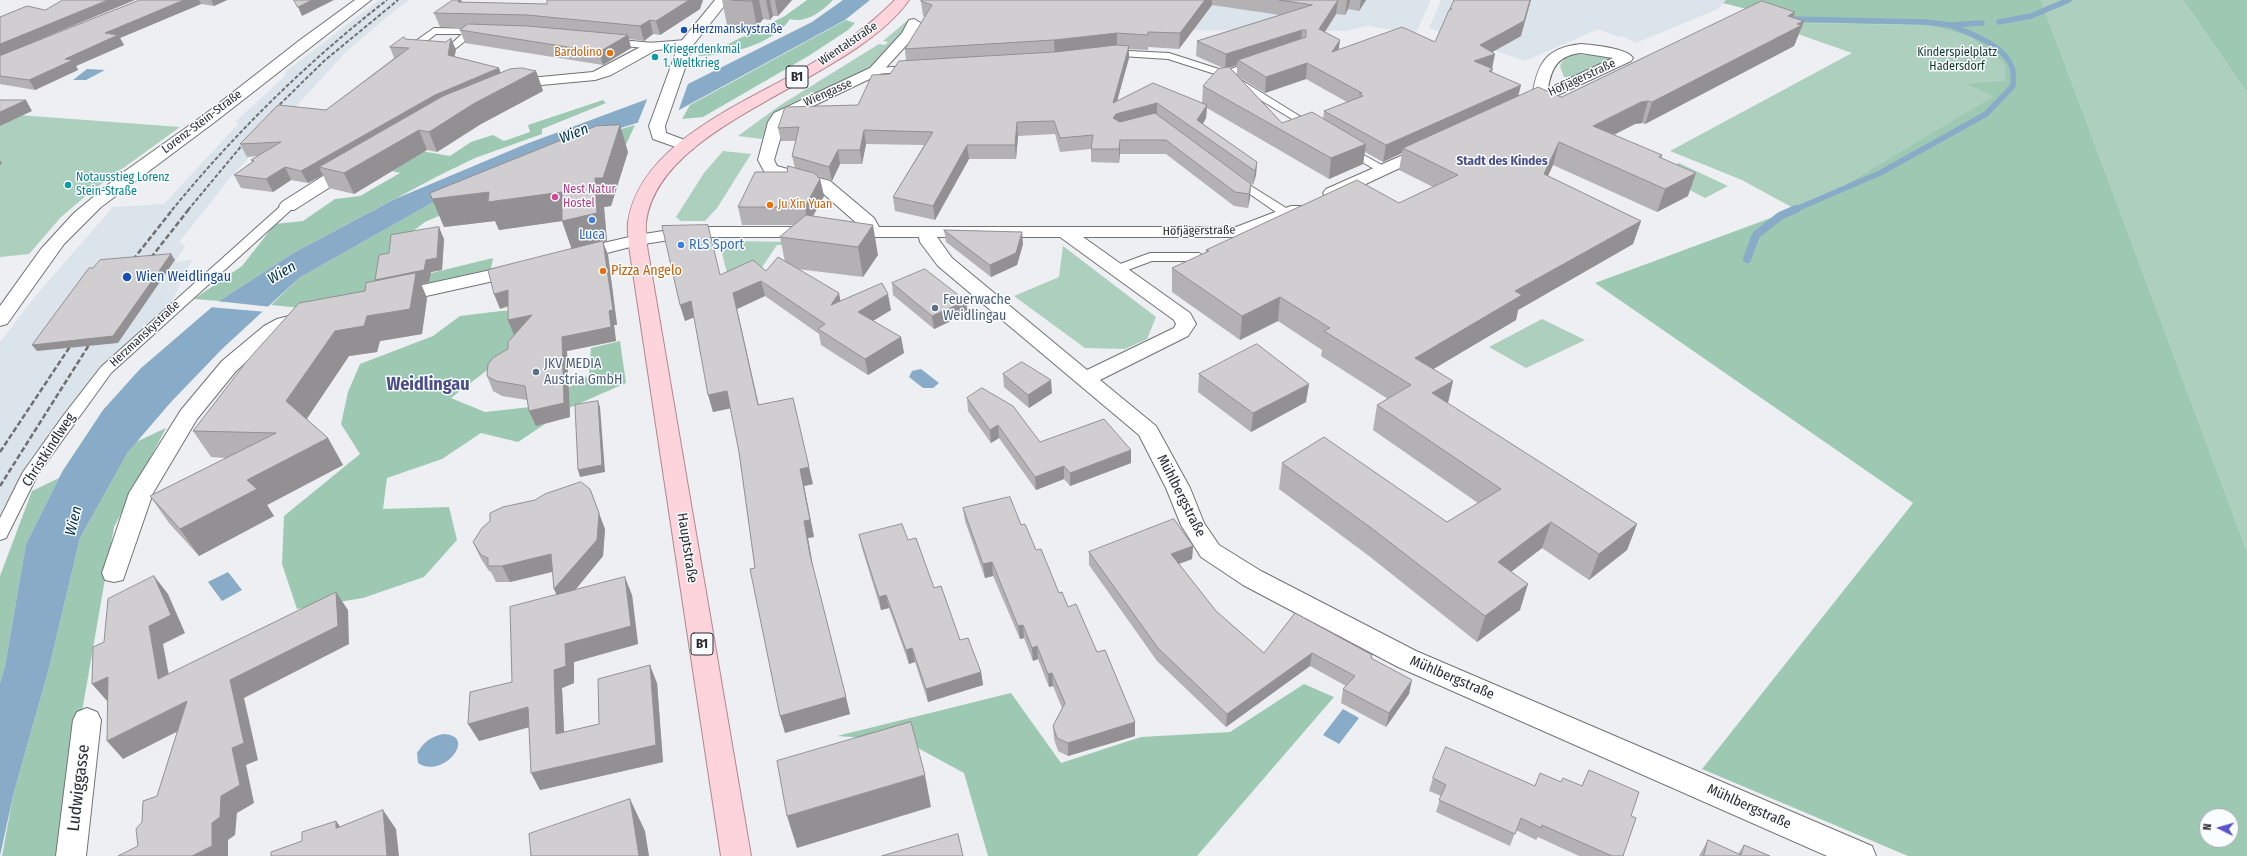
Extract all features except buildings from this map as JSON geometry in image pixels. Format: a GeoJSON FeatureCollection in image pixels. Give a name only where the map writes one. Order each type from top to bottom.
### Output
{"type":"FeatureCollection","features":[{"type":"Feature","properties":{"kind":"main road","name":"Wientalstraße"},"geometry":{"type":"LineString","coordinates":[[687,146],[720,123],[851,44],[880,22],[902,0]]}},
{"type":"Feature","properties":{"kind":"main road","name":"B1"},"geometry":{"type":"LineString","coordinates":[[638,240],[637,223],[649,189],[662,168],[687,146]]}},
{"type":"Feature","properties":{"kind":"main road","name":"Hauptstraße"},"geometry":{"type":"LineString","coordinates":[[638,240],[736,856]]}},
{"type":"Feature","properties":{"kind":"street","name":"Lorenz-Stein-Straße"},"geometry":{"type":"LineString","coordinates":[[0,320],[49,254],[79,218],[114,186],[210,118],[329,23],[364,0]]}},
{"type":"Feature","properties":{"kind":"street"},"geometry":{"type":"LineString","coordinates":[[687,146],[659,136],[657,126],[686,44],[722,0]]}},
{"type":"Feature","properties":{"kind":"street","name":"Wiengasse"},"geometry":{"type":"LineString","coordinates":[[873,233],[868,222],[832,190],[812,181],[771,169],[766,160],[776,122],[780,116],[875,71],[908,35],[914,23]]}},
{"type":"Feature","properties":{"kind":"street"},"geometry":{"type":"LineString","coordinates":[[492,91],[513,83],[601,74],[653,46],[686,44]]}},
{"type":"Feature","properties":{"kind":"street","name":"Hofjägerstraße"},"geometry":{"type":"LineString","coordinates":[[1511,111],[1626,58],[1609,51],[1584,48],[1566,50],[1555,58],[1545,69],[1539,98]]}},
{"type":"Feature","properties":{"kind":"street","name":"Hofjägerstraße"},"geometry":{"type":"LineString","coordinates":[[927,233],[1238,232],[1287,214],[1440,144]]}},
{"type":"Feature","properties":{"kind":"street","name":"Herzmanskystraße"},"geometry":{"type":"LineString","coordinates":[[288,206],[362,160]]}},
{"type":"Feature","properties":{"kind":"street"},"geometry":{"type":"LineString","coordinates":[[562,259],[638,240],[688,232],[927,233]]}},
{"type":"Feature","properties":{"kind":"street"},"geometry":{"type":"LineString","coordinates":[[1064,232],[1183,317],[1186,324],[1181,332],[1087,378]]}},
{"type":"Feature","properties":{"kind":"street","name":"Mühlbergstraße"},"geometry":{"type":"LineString","coordinates":[[927,233],[932,247],[945,262],[1087,378],[1148,431],[1178,488],[1192,525],[1210,550],[1252,578],[1407,659],[1861,856]]}},
{"type":"Feature","properties":{"kind":"street"},"geometry":{"type":"LineString","coordinates":[[376,301],[532,266]]}},
{"type":"Feature","properties":{"kind":"street"},"geometry":{"type":"LineString","coordinates":[[114,573],[142,493],[189,415],[229,366],[271,330],[284,323],[323,313]]}},
{"type":"Feature","properties":{"kind":"street","name":"Ludwiggasse"},"geometry":{"type":"LineString","coordinates":[[71,856],[87,720]]}},
{"type":"Feature","properties":{"kind":"lane"},"geometry":{"type":"LineString","coordinates":[[470,32],[450,49],[413,48],[434,31],[470,32],[494,33]]}},
{"type":"Feature","properties":{"kind":"lane"},"geometry":{"type":"LineString","coordinates":[[600,41],[653,46]]}},
{"type":"Feature","properties":{"kind":"lane"},"geometry":{"type":"LineString","coordinates":[[1097,54],[1140,53],[1169,56],[1225,74],[1324,134]]}},
{"type":"Feature","properties":{"kind":"lane"},"geometry":{"type":"LineString","coordinates":[[1225,74],[1268,60]]}},
{"type":"Feature","properties":{"kind":"lane"},"geometry":{"type":"LineString","coordinates":[[875,71],[922,68]]}},
{"type":"Feature","properties":{"kind":"lane"},"geometry":{"type":"LineString","coordinates":[[1337,142],[1383,170]]}},
{"type":"Feature","properties":{"kind":"lane"},"geometry":{"type":"LineString","coordinates":[[1226,172],[1269,204],[1287,214]]}},
{"type":"Feature","properties":{"kind":"lane","name":"Herzmanskystraße"},"geometry":{"type":"LineString","coordinates":[[106,370],[288,206]]}},
{"type":"Feature","properties":{"kind":"lane"},"geometry":{"type":"LineString","coordinates":[[1117,270],[1150,257],[1199,257]]}},
{"type":"Feature","properties":{"kind":"lane","name":"Christkindlweg"},"geometry":{"type":"LineString","coordinates":[[0,534],[31,472],[68,419],[106,370]]}},
{"type":"Feature","properties":{"kind":"shaded area"},"geometry":{"type":"Polygon","coordinates":[[[379,0],[409,0],[346,52],[230,178],[179,242],[185,246],[175,262],[192,260],[171,303],[96,376],[31,458],[0,514],[0,342],[38,293],[113,207],[164,204],[239,123],[235,122],[285,76],[285,72],[379,0]]]}},
{"type":"Feature","properties":{"kind":"shaded area"},"geometry":{"type":"Polygon","coordinates":[[[961,0],[1431,0],[1416,33],[1368,26],[1345,31],[1163,30],[961,0]]]}},
{"type":"Feature","properties":{"kind":"shaded area"},"geometry":{"type":"Polygon","coordinates":[[[1441,0],[1726,0],[1718,9],[1636,43],[1622,36],[1619,37],[1598,29],[1525,61],[1429,28],[1441,0]]]}},
{"type":"Feature","properties":{"kind":"green space"},"geometry":{"type":"Polygon","coordinates":[[[807,0],[833,0],[813,16],[802,20],[790,19],[772,36],[761,42],[722,54],[698,56],[705,50],[722,47],[785,16],[807,0]]]}},
{"type":"Feature","properties":{"kind":"green space"},"geometry":{"type":"Polygon","coordinates":[[[1726,0],[2041,0],[2247,551],[2247,856],[1908,856],[1702,769],[1913,503],[1595,283],[1795,209],[1829,194],[1994,96],[1967,84],[2005,81],[2005,65],[1970,37],[1928,25],[1802,23],[1723,3],[1726,0]]]}},
{"type":"Feature","properties":{"kind":"green space"},"geometry":{"type":"Polygon","coordinates":[[[2041,0],[2183,0],[2247,93],[2247,551],[2041,0]]]}},
{"type":"Feature","properties":{"kind":"green space"},"geometry":{"type":"Polygon","coordinates":[[[2183,0],[2247,0],[2247,93],[2183,0]]]}},
{"type":"Feature","properties":{"kind":"green space","name":"Kinderspielplatz Hadersdorf"},"geometry":{"type":"Polygon","coordinates":[[[1755,19],[1802,23],[1928,25],[1970,37],[2005,65],[2005,81],[1995,96],[1829,194],[1795,209],[1742,180],[1670,151],[1852,53],[1755,19]]]}},
{"type":"Feature","properties":{"kind":"green space"},"geometry":{"type":"Polygon","coordinates":[[[846,20],[855,23],[848,30],[810,55],[703,117],[682,119],[690,105],[846,20]]]}},
{"type":"Feature","properties":{"kind":"green space"},"geometry":{"type":"Polygon","coordinates":[[[908,20],[911,20],[902,36],[867,71],[788,105],[771,117],[762,139],[738,136],[779,106],[879,44],[885,45],[888,42],[883,41],[908,20]]]}},
{"type":"Feature","properties":{"kind":"green space"},"geometry":{"type":"Polygon","coordinates":[[[1566,54],[1610,56],[1615,58],[1569,79],[1564,77],[1560,66],[1566,54]]]}},
{"type":"Feature","properties":{"kind":"green space"},"geometry":{"type":"Polygon","coordinates":[[[603,100],[606,103],[542,129],[542,134],[475,158],[440,175],[295,252],[219,301],[194,299],[242,266],[275,224],[303,221],[335,199],[360,196],[400,173],[367,165],[399,147],[450,156],[471,142],[493,135],[504,141],[530,132],[528,125],[603,100]]]}},
{"type":"Feature","properties":{"kind":"green space"},"geometry":{"type":"Polygon","coordinates":[[[5,114],[180,127],[93,190],[61,217],[29,254],[0,257],[0,116],[5,114]]]}},
{"type":"Feature","properties":{"kind":"green space"},"geometry":{"type":"Polygon","coordinates":[[[635,125],[624,149],[509,185],[425,222],[393,246],[378,286],[493,258],[491,269],[312,309],[271,305],[299,278],[453,191],[562,146],[635,125]]]}},
{"type":"Feature","properties":{"kind":"green space"},"geometry":{"type":"Polygon","coordinates":[[[723,151],[751,154],[717,208],[705,221],[681,221],[676,217],[704,173],[723,151]]]}},
{"type":"Feature","properties":{"kind":"green space"},"geometry":{"type":"Polygon","coordinates":[[[1679,163],[1728,186],[1705,198],[1657,173],[1679,163]]]}},
{"type":"Feature","properties":{"kind":"green space"},"geometry":{"type":"Polygon","coordinates":[[[730,241],[799,242],[796,245],[777,245],[756,276],[731,290],[722,253],[723,247],[730,241]]]}},
{"type":"Feature","properties":{"kind":"green space"},"geometry":{"type":"Polygon","coordinates":[[[1063,246],[1156,317],[1147,339],[1125,349],[1085,348],[1014,296],[1059,277],[1063,246]]]}},
{"type":"Feature","properties":{"kind":"green space"},"geometry":{"type":"Polygon","coordinates":[[[543,310],[524,351],[486,371],[451,398],[485,412],[539,406],[589,375],[591,348],[620,341],[626,383],[569,408],[518,442],[481,433],[442,459],[387,478],[383,509],[449,507],[457,540],[424,577],[363,598],[297,609],[282,564],[284,516],[360,454],[341,424],[348,392],[360,364],[433,336],[460,316],[501,311],[543,310]]]}},
{"type":"Feature","properties":{"kind":"green space"},"geometry":{"type":"Polygon","coordinates":[[[1542,319],[1585,340],[1526,368],[1489,347],[1542,319]]]}},
{"type":"Feature","properties":{"kind":"green space"},"geometry":{"type":"Polygon","coordinates":[[[166,428],[114,527],[57,856],[2,856],[13,796],[49,668],[80,538],[128,452],[136,442],[166,428]]]}},
{"type":"Feature","properties":{"kind":"green space"},"geometry":{"type":"Polygon","coordinates":[[[59,478],[26,544],[5,666],[0,683],[0,576],[32,491],[59,478]]]}},
{"type":"Feature","properties":{"kind":"green space"},"geometry":{"type":"Polygon","coordinates":[[[1304,684],[1334,697],[1197,856],[988,856],[964,773],[905,741],[837,736],[1011,693],[1061,763],[1141,737],[1230,732],[1304,684]]]}},
{"type":"Feature","properties":{"kind":"water","name":"Wien"},"geometry":{"type":"Polygon","coordinates":[[[843,0],[870,0],[845,20],[679,110],[562,146],[453,191],[299,278],[222,349],[171,402],[128,452],[80,538],[49,668],[13,796],[0,856],[0,683],[5,666],[26,544],[62,472],[103,410],[140,369],[219,301],[295,252],[395,199],[526,144],[688,84],[812,22],[843,0]]]}},
{"type":"Feature","properties":{"kind":"water"},"geometry":{"type":"Polygon","coordinates":[[[87,69],[105,70],[86,80],[73,80],[87,69]]]}},
{"type":"Feature","properties":{"kind":"water"},"geometry":{"type":"Polygon","coordinates":[[[921,369],[939,383],[933,388],[923,388],[909,377],[912,371],[921,369]]]}},
{"type":"Feature","properties":{"kind":"water"},"geometry":{"type":"Polygon","coordinates":[[[228,572],[242,590],[222,601],[208,582],[228,572]]]}},
{"type":"Feature","properties":{"kind":"water"},"geometry":{"type":"Polygon","coordinates":[[[1343,709],[1359,718],[1339,744],[1323,735],[1343,709]]]}},
{"type":"Feature","properties":{"kind":"water"},"geometry":{"type":"Polygon","coordinates":[[[443,734],[453,736],[458,741],[458,748],[453,755],[446,762],[438,766],[428,767],[418,763],[417,753],[422,746],[431,738],[443,734]]]}},
{"type":"Feature","properties":{"kind":"pier"},"geometry":{"type":"Polygon","coordinates":[[[689,81],[678,112],[636,127],[648,97],[689,81]]]}},
{"type":"Feature","properties":{"kind":"pier"},"geometry":{"type":"Polygon","coordinates":[[[216,301],[272,307],[267,312],[209,307],[216,301]]]}},
{"type":"Feature","properties":{"kind":"waterway"},"geometry":{"type":"LineString","coordinates":[[1999,22],[2031,16],[2069,0]]}},
{"type":"Feature","properties":{"kind":"waterway"},"geometry":{"type":"LineString","coordinates":[[1791,19],[1925,22],[1950,25]]}},
{"type":"Feature","properties":{"kind":"waterway"},"geometry":{"type":"LineString","coordinates":[[1950,25],[1982,23]]}},
{"type":"Feature","properties":{"kind":"waterway"},"geometry":{"type":"LineString","coordinates":[[1794,210],[1880,173],[1986,114],[2013,86],[2012,67],[2008,59],[2001,52],[1986,41],[1950,25]]}},
{"type":"Feature","properties":{"kind":"waterway"},"geometry":{"type":"LineString","coordinates":[[1747,259],[1756,235],[1780,216],[1796,209]]}},
{"type":"Feature","properties":{"kind":"railway"},"geometry":{"type":"LineString","coordinates":[[172,210],[221,153],[274,99],[329,48],[387,0]]}},
{"type":"Feature","properties":{"kind":"railway"},"geometry":{"type":"LineString","coordinates":[[271,113],[324,61],[398,0]]}},
{"type":"Feature","properties":{"kind":"railway"},"geometry":{"type":"LineString","coordinates":[[188,210],[248,138]]}},
{"type":"Feature","properties":{"kind":"railway"},"geometry":{"type":"LineString","coordinates":[[128,266],[173,209]]}},
{"type":"Feature","properties":{"kind":"railway"},"geometry":{"type":"LineString","coordinates":[[146,264],[189,209]]}},
{"type":"Feature","properties":{"kind":"railway"},"geometry":{"type":"LineString","coordinates":[[0,486],[94,337]]}},
{"type":"Feature","properties":{"kind":"railway"},"geometry":{"type":"LineString","coordinates":[[0,452],[75,339]]}},
{"type":"Feature","properties":{"kind":"place","name":"Herzmanskystraße"},"geometry":{"type":"Point","coordinates":[684,30]}},
{"type":"Feature","properties":{"kind":"place","name":"Bardolino"},"geometry":{"type":"Point","coordinates":[610,53]}},
{"type":"Feature","properties":{"kind":"place","name":"Kriegerdenkmal 1. Weltkrieg"},"geometry":{"type":"Point","coordinates":[655,57]}},
{"type":"Feature","properties":{"kind":"place","name":"Notausstieg Lorenz Stein-Straße"},"geometry":{"type":"Point","coordinates":[68,185]}},
{"type":"Feature","properties":{"kind":"place","name":"Nest Natur Hostel"},"geometry":{"type":"Point","coordinates":[555,197]}},
{"type":"Feature","properties":{"kind":"place","name":"Ju Xin Yuan"},"geometry":{"type":"Point","coordinates":[770,205]}},
{"type":"Feature","properties":{"kind":"place","name":"Luca"},"geometry":{"type":"Point","coordinates":[592,220]}},
{"type":"Feature","properties":{"kind":"place","name":"RLS Sport"},"geometry":{"type":"Point","coordinates":[681,245]}},
{"type":"Feature","properties":{"kind":"place","name":"Pizza Angelo"},"geometry":{"type":"Point","coordinates":[603,271]}},
{"type":"Feature","properties":{"kind":"place","name":"Wien Weidlingau"},"geometry":{"type":"Point","coordinates":[127,277]}},
{"type":"Feature","properties":{"kind":"place","name":"Feuerwache Weidlingau"},"geometry":{"type":"Point","coordinates":[935,308]}},
{"type":"Feature","properties":{"kind":"place","name":"JKV MEDIA Austria GmbH"},"geometry":{"type":"Point","coordinates":[536,372]}},
{"type":"Feature","properties":{"kind":"district","name":"Stadt des Kindes"},"geometry":{"type":"Point","coordinates":[1502,161]}},
{"type":"Feature","properties":{"kind":"district","name":"Weidlingau"},"geometry":{"type":"Point","coordinates":[428,385]}}]}
